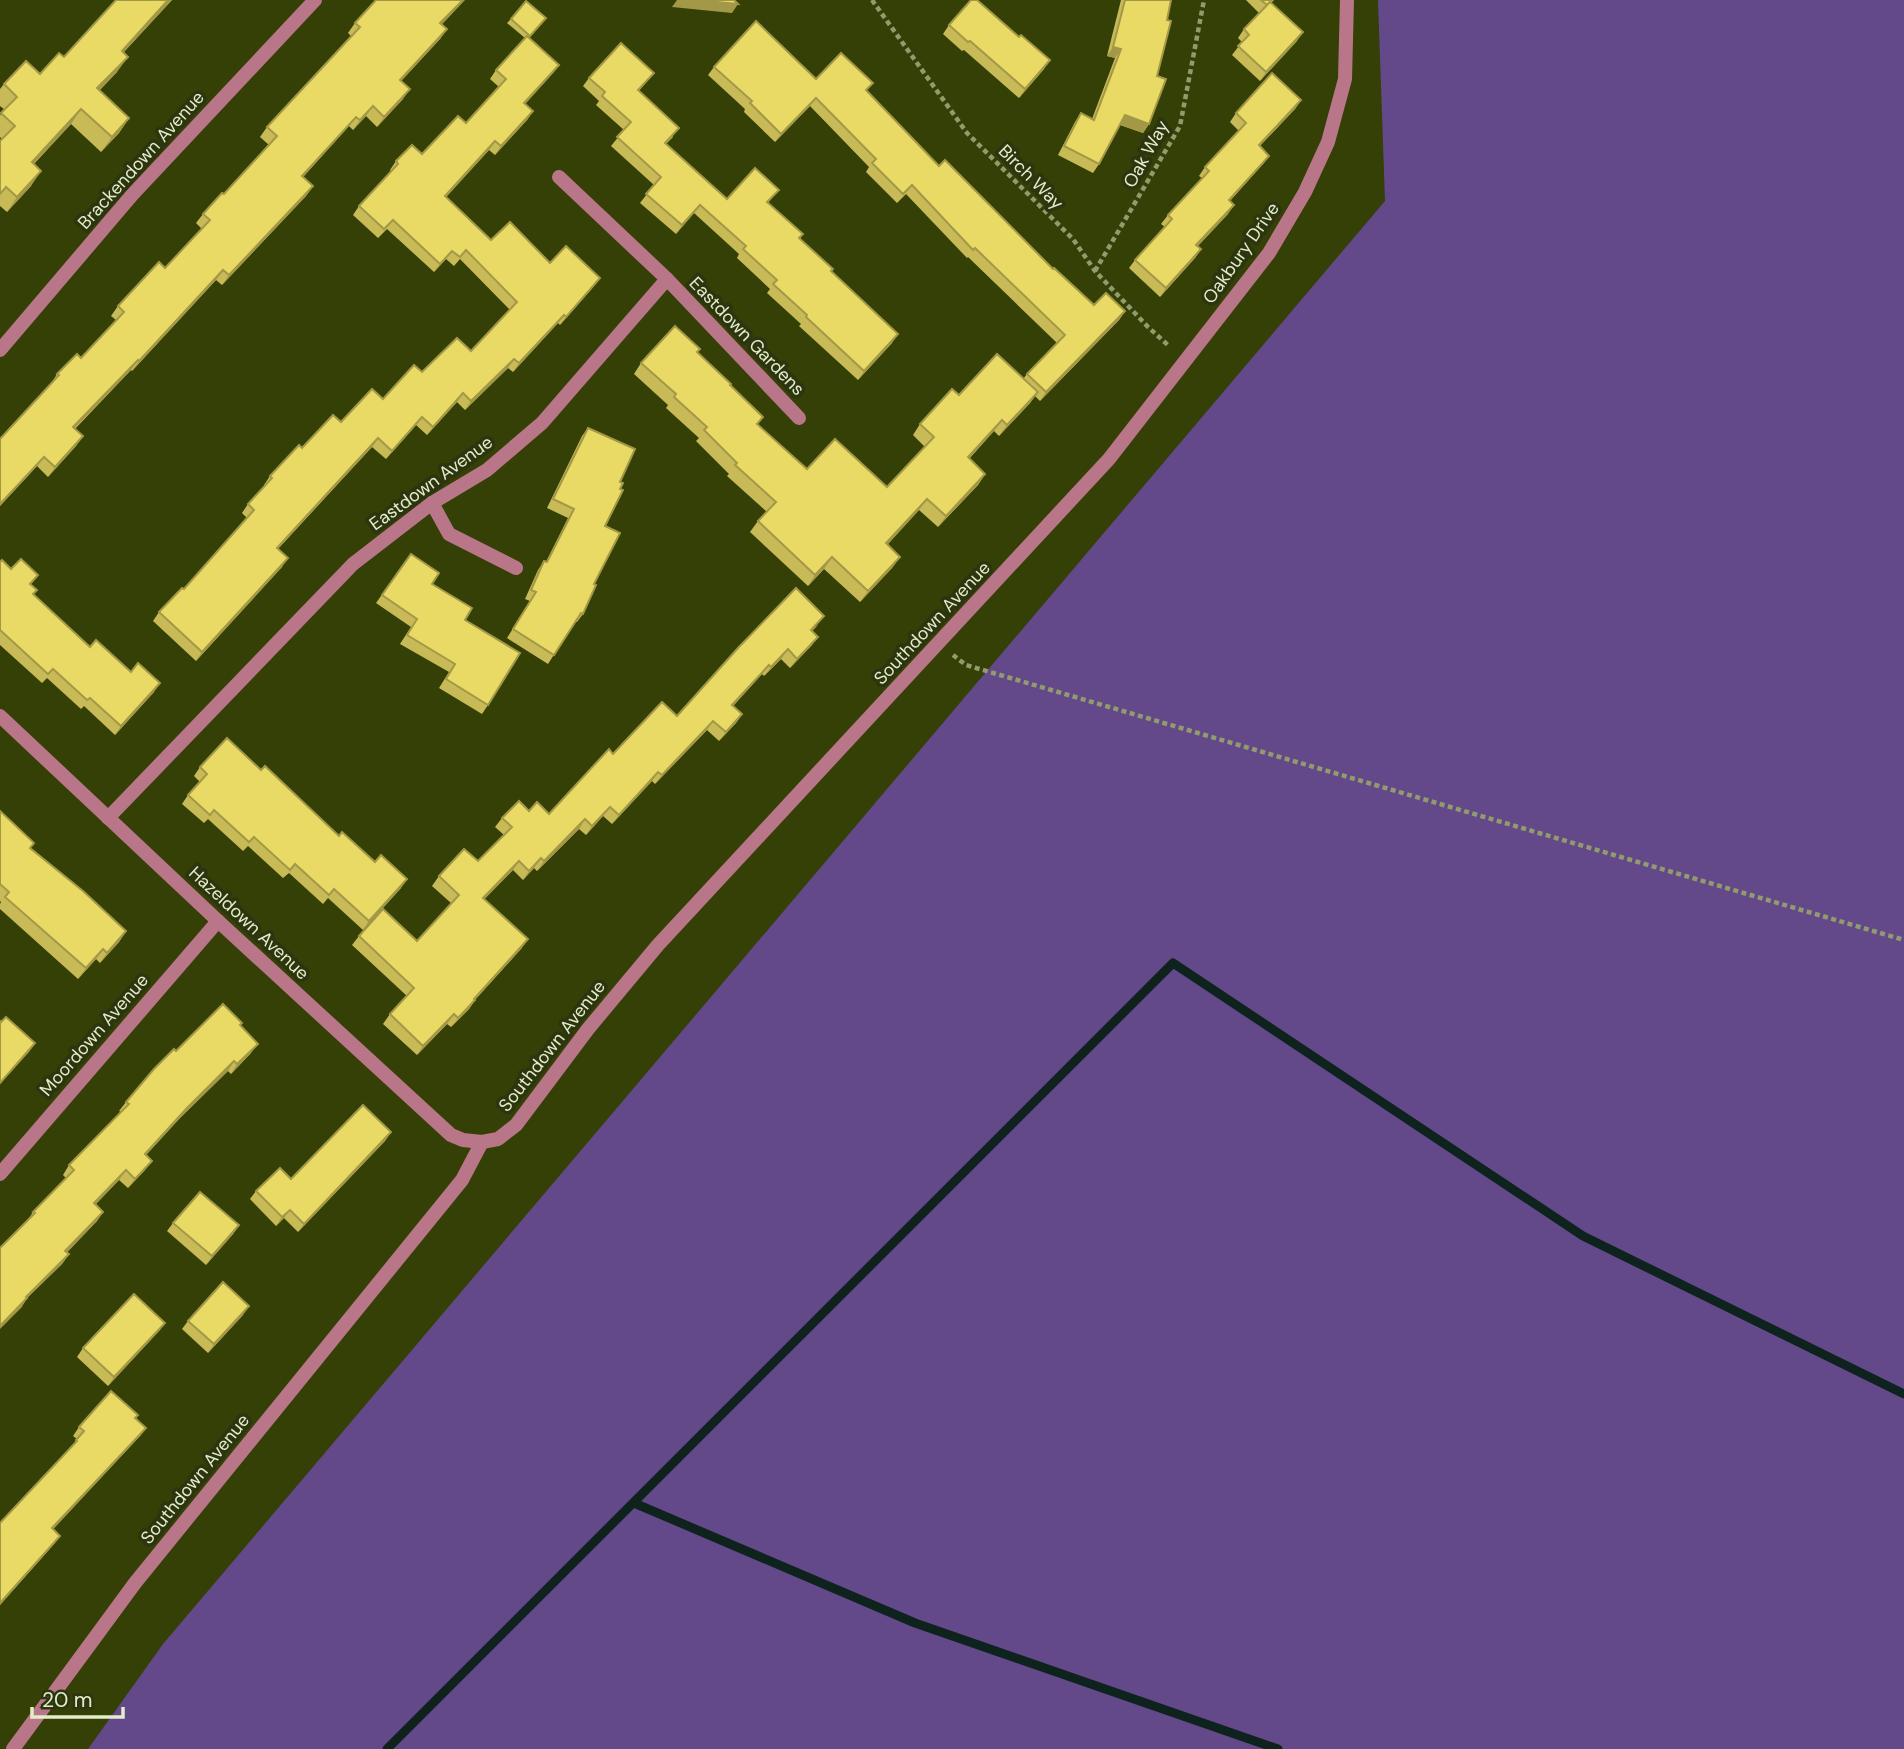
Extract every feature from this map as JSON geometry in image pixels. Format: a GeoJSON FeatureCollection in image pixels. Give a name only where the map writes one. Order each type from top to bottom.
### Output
{"type":"FeatureCollection","features":[{"type":"Feature","properties":{"kind":"street","name":"Brackendown Avenue"},"geometry":{"type":"LineString","coordinates":[[0,350],[132,195],[315,0]]}},
{"type":"Feature","properties":{"kind":"street","name":"Oakbury Drive"},"geometry":{"type":"LineString","coordinates":[[1109,459],[1269,253],[1305,192],[1328,142],[1345,79],[1347,0]]}},
{"type":"Feature","properties":{"kind":"street"},"geometry":{"type":"LineString","coordinates":[[559,177],[667,279]]}},
{"type":"Feature","properties":{"kind":"street","name":"Eastdown Gardens"},"geometry":{"type":"LineString","coordinates":[[667,279],[799,418]]}},
{"type":"Feature","properties":{"kind":"street","name":"Eastdown Avenue"},"geometry":{"type":"LineString","coordinates":[[108,818],[353,564],[432,503],[487,470],[542,423],[667,279]]}},
{"type":"Feature","properties":{"kind":"street","name":"Southdown Avenue"},"geometry":{"type":"LineString","coordinates":[[13,1749],[135,1583],[457,1188],[482,1142],[498,1139],[516,1125],[588,1029],[658,945],[1109,459]]}},
{"type":"Feature","properties":{"kind":"street"},"geometry":{"type":"LineString","coordinates":[[432,503],[449,534],[516,568]]}},
{"type":"Feature","properties":{"kind":"street","name":"Hazeldown Avenue"},"geometry":{"type":"LineString","coordinates":[[0,716],[451,1135],[463,1140],[482,1142]]}},
{"type":"Feature","properties":{"kind":"street","name":"Moordown Avenue"},"geometry":{"type":"LineString","coordinates":[[0,1174],[218,921]]}},
{"type":"Feature","properties":{"kind":"path","name":"Birch Way"},"geometry":{"type":"LineString","coordinates":[[872,0],[967,133],[1073,239],[1095,271],[1148,327],[1185,361]]}},
{"type":"Feature","properties":{"kind":"path","name":"Oak Way"},"geometry":{"type":"LineString","coordinates":[[1095,271],[1180,126],[1204,0]]}},
{"type":"Feature","properties":{"kind":"path"},"geometry":{"type":"LineString","coordinates":[[939,644],[966,665],[1904,940]]}},
{"type":"Feature","properties":{"kind":"shaded area"},"geometry":{"type":"Polygon","coordinates":[[[1378,0],[1904,0],[1904,1749],[88,1749],[163,1644],[1385,201],[1378,0]]]}},
{"type":"Feature","properties":{"kind":"building"},"geometry":{"type":"Polygon","coordinates":[[[116,0],[168,0],[122,51],[128,57],[97,88],[129,118],[112,137],[81,109],[32,162],[41,171],[17,197],[6,187],[0,194],[0,141],[15,126],[1,113],[17,97],[4,84],[26,61],[40,74],[59,53],[64,57],[116,0]]]}},
{"type":"Feature","properties":{"kind":"building"},"geometry":{"type":"Polygon","coordinates":[[[376,0],[463,0],[440,23],[447,29],[400,80],[410,89],[384,117],[373,106],[360,120],[356,117],[302,176],[313,186],[229,275],[223,270],[139,361],[73,427],[83,436],[55,467],[44,457],[0,504],[0,439],[59,375],[57,374],[77,354],[81,358],[124,312],[118,306],[159,262],[165,268],[210,220],[203,214],[277,136],[267,127],[360,27],[355,23],[376,0]]]}},
{"type":"Feature","properties":{"kind":"building"},"geometry":{"type":"Polygon","coordinates":[[[696,0],[734,0],[738,4],[696,0]]]}},
{"type":"Feature","properties":{"kind":"building"},"geometry":{"type":"Polygon","coordinates":[[[971,0],[977,0],[1050,60],[1025,89],[949,25],[971,0]]]}},
{"type":"Feature","properties":{"kind":"building"},"geometry":{"type":"Polygon","coordinates":[[[1125,0],[1171,0],[1167,20],[1171,21],[1157,76],[1166,79],[1149,124],[1125,115],[1099,164],[1064,146],[1081,113],[1094,120],[1121,49],[1113,47],[1125,0]]]}},
{"type":"Feature","properties":{"kind":"building"},"geometry":{"type":"Polygon","coordinates":[[[526,1],[546,18],[530,36],[511,19],[526,1]]]}},
{"type":"Feature","properties":{"kind":"building"},"geometry":{"type":"Polygon","coordinates":[[[1270,2],[1303,32],[1266,72],[1238,46],[1249,35],[1244,29],[1270,2]]]}},
{"type":"Feature","properties":{"kind":"building"},"geometry":{"type":"Polygon","coordinates":[[[756,21],[816,79],[841,53],[873,83],[866,90],[939,166],[945,160],[1053,269],[1094,305],[1106,293],[1125,311],[1046,392],[1027,374],[1065,335],[975,248],[973,250],[912,185],[903,194],[872,163],[876,159],[816,98],[781,134],[750,103],[752,101],[714,67],[756,21]]]}},
{"type":"Feature","properties":{"kind":"building"},"geometry":{"type":"Polygon","coordinates":[[[527,36],[559,65],[524,103],[533,111],[501,146],[495,141],[445,196],[491,240],[510,222],[550,263],[566,246],[600,278],[566,317],[564,315],[519,363],[514,359],[471,401],[463,393],[433,427],[422,417],[392,451],[378,438],[277,548],[288,558],[202,652],[159,612],[184,589],[254,510],[248,504],[272,478],[270,476],[299,445],[302,448],[333,415],[341,422],[372,389],[383,399],[414,365],[422,372],[457,338],[471,351],[517,302],[466,250],[460,257],[452,251],[440,264],[393,220],[384,229],[359,206],[412,145],[422,154],[458,116],[466,123],[506,79],[496,70],[527,36]]]}},
{"type":"Feature","properties":{"kind":"building"},"geometry":{"type":"Polygon","coordinates":[[[621,43],[654,73],[638,90],[679,128],[665,143],[727,199],[755,168],[779,190],[767,202],[803,234],[799,238],[833,269],[831,271],[898,334],[864,371],[773,284],[777,280],[743,249],[746,246],[700,205],[682,225],[646,194],[661,177],[617,137],[631,122],[602,96],[605,92],[589,78],[621,43]]]}},
{"type":"Feature","properties":{"kind":"building"},"geometry":{"type":"Polygon","coordinates":[[[1272,73],[1301,100],[1259,145],[1269,156],[1229,200],[1234,205],[1196,245],[1201,249],[1166,288],[1135,260],[1172,219],[1168,215],[1209,171],[1205,167],[1246,123],[1236,113],[1272,73]]]}},
{"type":"Feature","properties":{"kind":"building"},"geometry":{"type":"Polygon","coordinates":[[[675,326],[700,349],[697,352],[763,417],[757,424],[807,469],[835,439],[887,487],[934,437],[920,424],[952,389],[959,395],[997,354],[1038,392],[1007,425],[1002,420],[968,457],[985,474],[946,516],[927,499],[886,543],[900,557],[868,591],[832,557],[815,575],[758,521],[776,502],[735,465],[737,463],[704,430],[707,427],[674,397],[676,394],[641,363],[675,326]]]}},
{"type":"Feature","properties":{"kind":"building"},"geometry":{"type":"Polygon","coordinates":[[[588,428],[635,449],[620,482],[623,483],[620,489],[623,490],[605,526],[620,533],[594,584],[596,585],[583,614],[581,613],[554,655],[513,629],[536,592],[531,590],[544,561],[547,562],[574,509],[553,499],[588,428]]]}},
{"type":"Feature","properties":{"kind":"building"},"geometry":{"type":"Polygon","coordinates":[[[411,554],[439,573],[432,584],[472,608],[465,620],[520,653],[488,705],[446,679],[455,664],[407,635],[417,619],[382,595],[411,554]]]}},
{"type":"Feature","properties":{"kind":"building"},"geometry":{"type":"Polygon","coordinates":[[[21,559],[38,575],[30,584],[37,590],[33,594],[90,647],[96,640],[131,672],[138,663],[160,683],[121,726],[53,669],[48,674],[0,630],[0,562],[2,560],[11,569],[21,559]]]}},
{"type":"Feature","properties":{"kind":"building"},"geometry":{"type":"Polygon","coordinates":[[[796,588],[824,616],[811,630],[818,637],[797,659],[788,649],[771,667],[769,665],[732,705],[742,714],[726,732],[713,721],[662,775],[658,772],[619,815],[610,807],[592,826],[585,819],[544,861],[541,858],[529,871],[519,861],[483,898],[528,939],[458,1018],[454,1014],[423,1046],[390,1014],[414,988],[359,936],[383,909],[417,941],[459,895],[439,876],[464,849],[478,861],[512,827],[502,818],[519,801],[529,811],[537,802],[549,814],[609,749],[613,754],[662,702],[677,716],[796,588]]]}},
{"type":"Feature","properties":{"kind":"building"},"geometry":{"type":"Polygon","coordinates":[[[227,738],[261,770],[265,766],[339,836],[342,832],[375,862],[381,855],[407,879],[369,921],[334,889],[329,895],[295,864],[290,870],[254,837],[249,842],[214,810],[210,815],[188,795],[207,774],[200,767],[227,738]]]}},
{"type":"Feature","properties":{"kind":"building"},"geometry":{"type":"Polygon","coordinates":[[[0,811],[34,843],[30,848],[83,891],[126,931],[107,953],[103,949],[86,968],[5,897],[9,892],[0,884],[0,811]]]}},
{"type":"Feature","properties":{"kind":"building"},"geometry":{"type":"Polygon","coordinates":[[[223,1004],[258,1044],[237,1064],[234,1061],[145,1154],[152,1161],[135,1179],[126,1170],[94,1203],[103,1212],[65,1251],[69,1254],[0,1326],[0,1248],[74,1170],[69,1165],[129,1104],[126,1102],[154,1069],[223,1004]]]}},
{"type":"Feature","properties":{"kind":"building"},"geometry":{"type":"Polygon","coordinates":[[[6,1017],[35,1043],[0,1083],[0,1021],[6,1017]]]}},
{"type":"Feature","properties":{"kind":"building"},"geometry":{"type":"Polygon","coordinates":[[[363,1105],[391,1132],[304,1224],[290,1210],[282,1217],[256,1191],[280,1168],[291,1179],[363,1105]]]}},
{"type":"Feature","properties":{"kind":"building"},"geometry":{"type":"Polygon","coordinates":[[[200,1192],[239,1225],[212,1256],[173,1223],[200,1192]]]}},
{"type":"Feature","properties":{"kind":"building"},"geometry":{"type":"Polygon","coordinates":[[[223,1282],[249,1306],[214,1344],[188,1321],[223,1282]]]}},
{"type":"Feature","properties":{"kind":"building"},"geometry":{"type":"Polygon","coordinates":[[[134,1294],[165,1323],[114,1377],[83,1348],[134,1294]]]}},
{"type":"Feature","properties":{"kind":"building"},"geometry":{"type":"Polygon","coordinates":[[[111,1391],[138,1415],[135,1418],[146,1428],[52,1528],[60,1536],[0,1603],[0,1523],[77,1441],[84,1431],[79,1427],[111,1391]]]}},
{"type":"Feature","properties":{"kind":"waterway"},"geometry":{"type":"LineString","coordinates":[[387,1749],[1173,963],[1583,1236],[1904,1394]]}},
{"type":"Feature","properties":{"kind":"waterway"},"geometry":{"type":"LineString","coordinates":[[634,1503],[915,1623],[1278,1749]]}}]}
